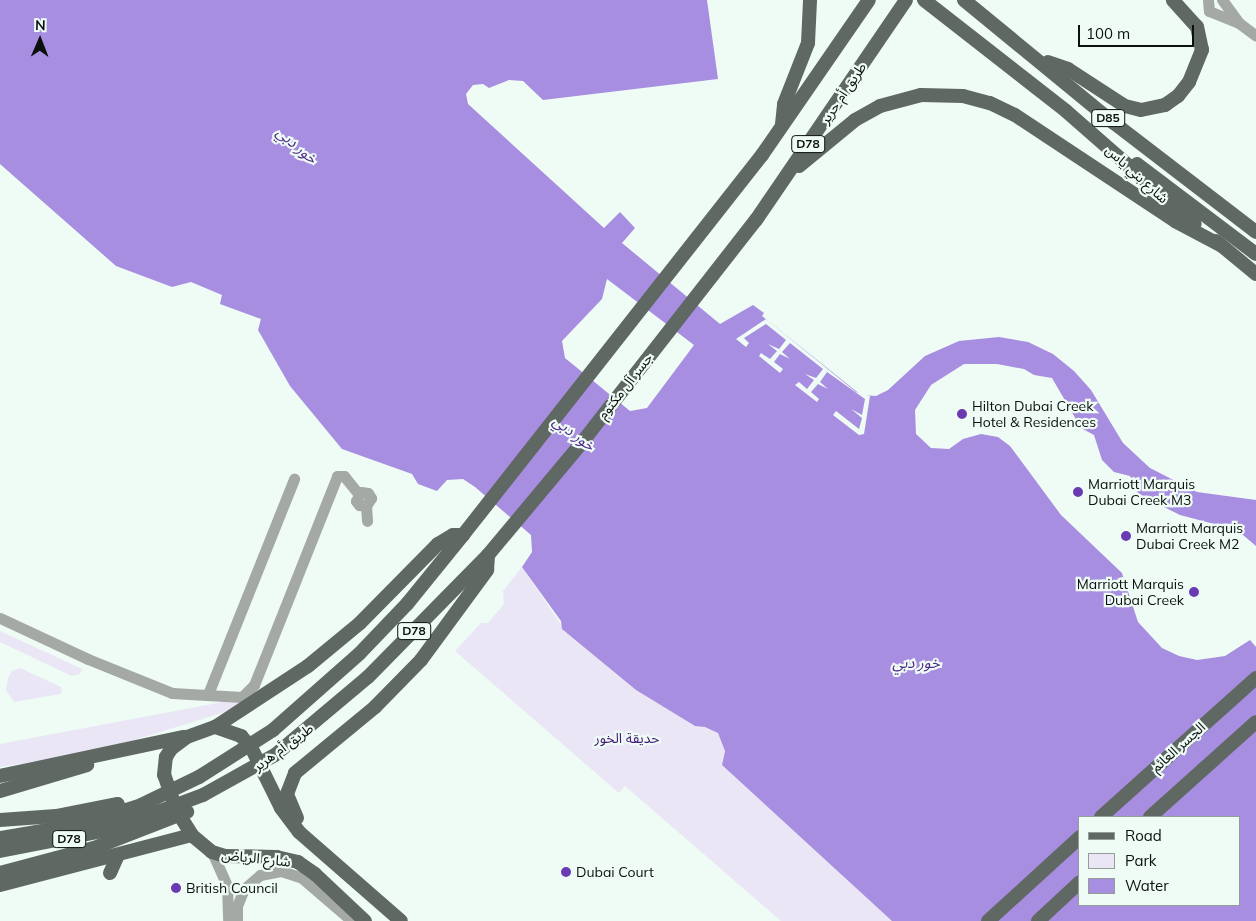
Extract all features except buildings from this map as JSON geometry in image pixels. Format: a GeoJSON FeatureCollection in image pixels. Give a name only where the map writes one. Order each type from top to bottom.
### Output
{"type":"FeatureCollection","features":[{"type":"Feature","properties":{"kind":"main road"},"geometry":{"type":"LineString","coordinates":[[782,124],[784,104],[808,43],[810,0]]}},
{"type":"Feature","properties":{"kind":"main road","name":"D78"},"geometry":{"type":"LineString","coordinates":[[782,124],[869,0]]}},
{"type":"Feature","properties":{"kind":"main road","name":"شارع بني ياس"},"geometry":{"type":"LineString","coordinates":[[924,0],[1104,145],[1256,274]]}},
{"type":"Feature","properties":{"kind":"main road","name":"شارع بني ياس"},"geometry":{"type":"LineString","coordinates":[[964,0],[1043,62],[1114,123],[1256,232]]}},
{"type":"Feature","properties":{"kind":"main road"},"geometry":{"type":"LineString","coordinates":[[1043,62],[1068,69],[1133,108],[1149,110],[1165,105],[1186,86],[1198,66],[1202,50],[1197,27],[1173,0]]}},
{"type":"Feature","properties":{"kind":"main road","name":"طريق أم حرير"},"geometry":{"type":"LineString","coordinates":[[707,280],[788,175],[904,2]]}},
{"type":"Feature","properties":{"kind":"main road"},"geometry":{"type":"LineString","coordinates":[[788,175],[855,120],[880,106],[920,95],[963,96],[990,103],[1016,115],[1176,221],[1222,246]]}},
{"type":"Feature","properties":{"kind":"main road","name":"طريق أم هرير"},"geometry":{"type":"LineString","coordinates":[[0,838],[81,823],[145,803],[238,756],[305,704],[384,629],[463,535],[762,155],[782,124]]}},
{"type":"Feature","properties":{"kind":"main road"},"geometry":{"type":"LineString","coordinates":[[1104,145],[1126,155],[1256,254]]}},
{"type":"Feature","properties":{"kind":"main road","name":"جسر آل مكتوم"},"geometry":{"type":"LineString","coordinates":[[503,537],[580,445],[707,280]]}},
{"type":"Feature","properties":{"kind":"main road"},"geometry":{"type":"LineString","coordinates":[[215,727],[308,666],[360,622],[438,544],[453,535],[463,535]]}},
{"type":"Feature","properties":{"kind":"main road","name":"طريق أم هرير"},"geometry":{"type":"LineString","coordinates":[[140,827],[197,808],[203,795],[252,770],[319,720],[388,657],[488,555],[503,537]]}},
{"type":"Feature","properties":{"kind":"main road"},"geometry":{"type":"LineString","coordinates":[[349,878],[338,857],[291,811],[289,786],[299,770],[375,707],[421,660],[487,570],[488,555]]}},
{"type":"Feature","properties":{"kind":"main road","name":"الجسر العائم"},"geometry":{"type":"LineString","coordinates":[[1102,816],[1256,678]]}},
{"type":"Feature","properties":{"kind":"main road"},"geometry":{"type":"LineString","coordinates":[[1151,816],[1256,722]]}},
{"type":"Feature","properties":{"kind":"main road","name":"شارع الرياض"},"geometry":{"type":"LineString","coordinates":[[365,921],[307,868],[288,859],[238,858],[212,852],[192,835],[176,809],[164,766],[171,749],[188,737],[215,727],[233,731],[251,746],[289,821],[349,878],[401,921]]}},
{"type":"Feature","properties":{"kind":"main road"},"geometry":{"type":"LineString","coordinates":[[0,776],[118,749],[188,737]]}},
{"type":"Feature","properties":{"kind":"main road"},"geometry":{"type":"LineString","coordinates":[[0,790],[102,761],[118,749]]}},
{"type":"Feature","properties":{"kind":"main road"},"geometry":{"type":"LineString","coordinates":[[0,820],[56,816],[123,803],[145,803]]}},
{"type":"Feature","properties":{"kind":"main road"},"geometry":{"type":"LineString","coordinates":[[0,873],[65,857],[140,827]]}},
{"type":"Feature","properties":{"kind":"main road","name":"D78"},"geometry":{"type":"LineString","coordinates":[[0,851],[140,827]]}},
{"type":"Feature","properties":{"kind":"main road"},"geometry":{"type":"LineString","coordinates":[[0,885],[192,835]]}},
{"type":"Feature","properties":{"kind":"main road"},"geometry":{"type":"LineString","coordinates":[[988,921],[1078,839]]}},
{"type":"Feature","properties":{"kind":"main road"},"geometry":{"type":"LineString","coordinates":[[110,873],[118,855]]}},
{"type":"Feature","properties":{"kind":"main road"},"geometry":{"type":"LineString","coordinates":[[1038,921],[1078,884]]}},
{"type":"Feature","properties":{"kind":"street"},"geometry":{"type":"LineString","coordinates":[[1208,0],[1209,10],[1239,24],[1256,36]]}},
{"type":"Feature","properties":{"kind":"street"},"geometry":{"type":"LineString","coordinates":[[1222,0],[1239,24]]}},
{"type":"Feature","properties":{"kind":"street"},"geometry":{"type":"LineString","coordinates":[[0,618],[88,659],[172,693],[188,696],[208,694],[236,697],[251,690],[338,476],[344,476],[358,494],[363,492],[370,495],[371,500],[366,506],[367,521]]}},
{"type":"Feature","properties":{"kind":"street"},"geometry":{"type":"LineString","coordinates":[[208,694],[294,478]]}},
{"type":"Feature","properties":{"kind":"street"},"geometry":{"type":"LineString","coordinates":[[212,852],[228,886],[228,921]]}},
{"type":"Feature","properties":{"kind":"street"},"geometry":{"type":"LineString","coordinates":[[237,921],[238,906],[244,889],[260,875],[281,871],[302,878],[352,921]]}},
{"type":"Feature","properties":{"kind":"green space","name":"حديقة الخور"},"geometry":{"type":"Polygon","coordinates":[[[522,567],[562,626],[636,690],[695,726],[705,726],[718,733],[725,746],[722,765],[892,921],[781,921],[625,786],[619,793],[455,651],[481,623],[488,623],[504,604],[503,591],[522,567]]]}},
{"type":"Feature","properties":{"kind":"green space"},"geometry":{"type":"Polygon","coordinates":[[[0,631],[82,669],[80,674],[72,676],[0,642],[0,631]]]}},
{"type":"Feature","properties":{"kind":"green space"},"geometry":{"type":"Polygon","coordinates":[[[20,668],[61,687],[62,691],[60,694],[14,702],[6,690],[8,678],[12,671],[20,668]]]}},
{"type":"Feature","properties":{"kind":"green space"},"geometry":{"type":"Polygon","coordinates":[[[244,698],[245,702],[225,712],[131,741],[52,759],[0,767],[0,744],[244,698]]]}},
{"type":"Feature","properties":{"kind":"water","name":"خور دبي"},"geometry":{"type":"Polygon","coordinates":[[[0,0],[707,0],[718,79],[543,100],[523,81],[509,80],[489,88],[483,84],[473,85],[466,94],[468,104],[604,228],[620,212],[635,228],[622,243],[720,324],[753,305],[764,313],[762,316],[861,395],[876,396],[888,390],[925,356],[959,341],[999,337],[1028,342],[1053,354],[1074,371],[1091,390],[1123,443],[1150,468],[1197,492],[1256,500],[1256,546],[1237,530],[1180,515],[1148,499],[1138,493],[1130,476],[1114,472],[1102,460],[1094,435],[1081,428],[1052,378],[1034,375],[1024,369],[997,364],[964,364],[931,385],[915,410],[916,434],[931,448],[949,449],[963,439],[981,434],[998,437],[1010,446],[1061,515],[1122,573],[1138,622],[1162,648],[1179,656],[1197,660],[1225,656],[1250,640],[1256,647],[1256,921],[892,921],[722,765],[725,751],[718,733],[705,727],[695,726],[636,690],[562,629],[561,621],[522,567],[532,552],[531,535],[475,487],[463,479],[447,480],[437,491],[418,484],[412,474],[342,449],[290,386],[258,330],[261,319],[220,304],[222,295],[191,282],[172,287],[116,266],[0,164],[0,0]],[[607,279],[602,299],[562,341],[565,358],[630,411],[647,408],[694,345],[607,279]]]}},
{"type":"Feature","properties":{"kind":"pier"},"geometry":{"type":"Polygon","coordinates":[[[766,319],[856,392],[870,396],[864,434],[859,435],[833,415],[836,411],[859,429],[862,418],[851,409],[862,415],[865,399],[827,372],[820,382],[828,389],[818,384],[811,392],[819,399],[817,402],[795,385],[799,382],[807,389],[814,380],[805,374],[816,378],[823,369],[790,343],[782,352],[790,359],[780,354],[774,362],[783,369],[780,373],[759,356],[761,353],[770,359],[777,351],[768,344],[779,349],[786,340],[766,324],[744,338],[749,343],[746,347],[736,339],[766,319]]]}},
{"type":"Feature","properties":{"kind":"place","name":"Hilton Dubai Creek Hotel & Residences"},"geometry":{"type":"Point","coordinates":[962,414]}},
{"type":"Feature","properties":{"kind":"place","name":"Marriott Marquis Dubai Creek M3"},"geometry":{"type":"Point","coordinates":[1078,492]}},
{"type":"Feature","properties":{"kind":"place","name":"Marriott Marquis Dubai Creek M2"},"geometry":{"type":"Point","coordinates":[1126,536]}},
{"type":"Feature","properties":{"kind":"place","name":"Marriott Marquis Dubai Creek"},"geometry":{"type":"Point","coordinates":[1194,592]}},
{"type":"Feature","properties":{"kind":"place","name":"Dubai Court"},"geometry":{"type":"Point","coordinates":[566,872]}},
{"type":"Feature","properties":{"kind":"place","name":"British Council"},"geometry":{"type":"Point","coordinates":[176,888]}}]}
